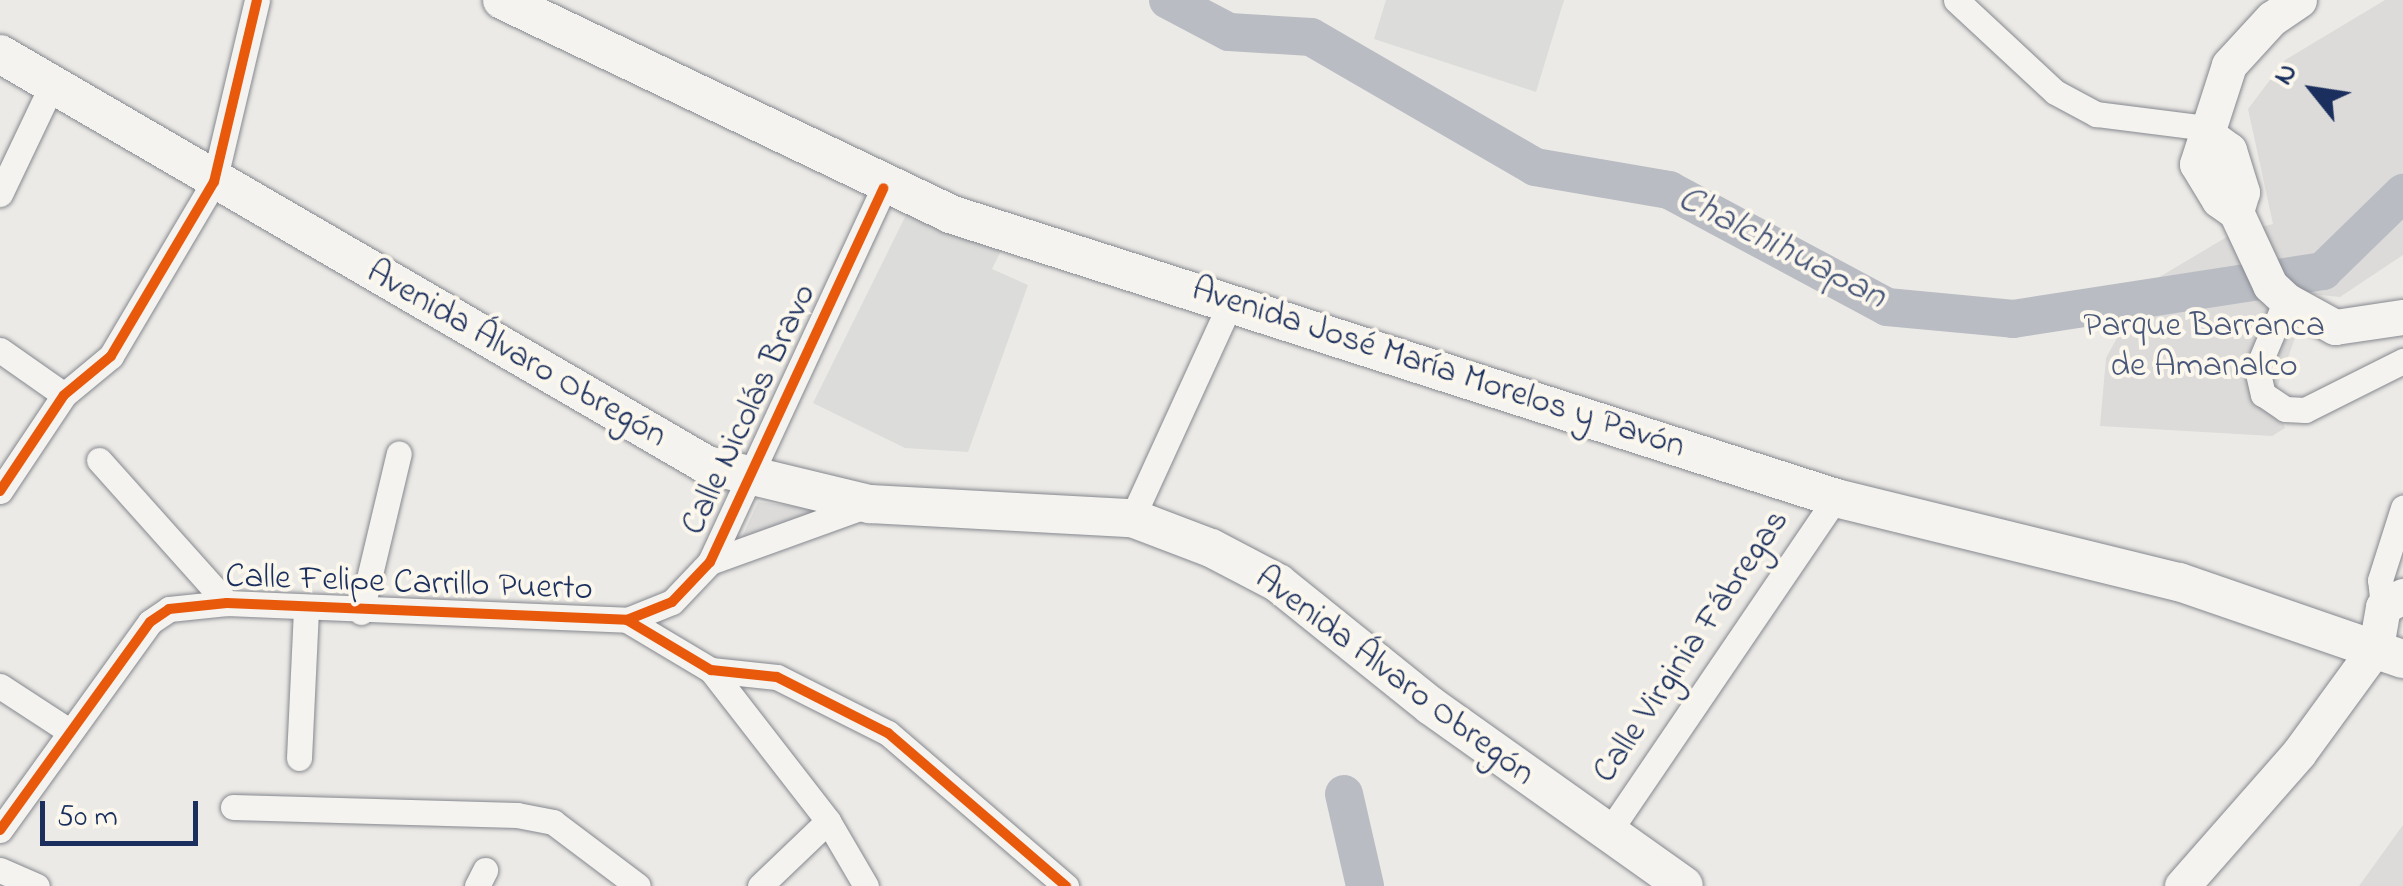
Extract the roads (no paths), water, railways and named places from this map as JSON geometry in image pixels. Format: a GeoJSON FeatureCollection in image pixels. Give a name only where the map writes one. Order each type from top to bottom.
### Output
{"type":"FeatureCollection","features":[{"type":"Feature","properties":{"kind":"main road","name":"Avenida José María Morelos y Pavón"},"geometry":{"type":"LineString","coordinates":[[502,0],[884,188],[1836,498],[2179,582],[2390,653]]}},
{"type":"Feature","properties":{"kind":"main road","name":"Avenida Álvaro Obregón"},"geometry":{"type":"LineString","coordinates":[[0,54],[707,466],[747,479],[870,504],[1132,518],[1211,548],[1278,583],[1606,836],[1684,886]]}},
{"type":"Feature","properties":{"kind":"street"},"geometry":{"type":"LineString","coordinates":[[0,492],[64,396],[111,356],[214,182],[257,0]]}},
{"type":"Feature","properties":{"kind":"street"},"geometry":{"type":"LineString","coordinates":[[1956,0],[2055,92],[2096,114],[2207,131]]}},
{"type":"Feature","properties":{"kind":"street"},"geometry":{"type":"LineString","coordinates":[[2282,6],[2228,66],[2197,164],[2219,200],[2237,215],[2278,292],[2336,327],[2403,318]]}},
{"type":"Feature","properties":{"kind":"street"},"geometry":{"type":"LineString","coordinates":[[0,194],[52,85]]}},
{"type":"Feature","properties":{"kind":"street","name":"Calle Nicolás Bravo"},"geometry":{"type":"LineString","coordinates":[[627,620],[672,602],[710,562],[884,188]]}},
{"type":"Feature","properties":{"kind":"street"},"geometry":{"type":"LineString","coordinates":[[2278,292],[2257,369],[2263,394],[2285,409],[2332,399],[2389,363],[2403,361]]}},
{"type":"Feature","properties":{"kind":"street"},"geometry":{"type":"LineString","coordinates":[[1132,518],[1232,300]]}},
{"type":"Feature","properties":{"kind":"street"},"geometry":{"type":"LineString","coordinates":[[0,350],[64,396]]}},
{"type":"Feature","properties":{"kind":"street"},"geometry":{"type":"LineString","coordinates":[[361,612],[398,452]]}},
{"type":"Feature","properties":{"kind":"street"},"geometry":{"type":"LineString","coordinates":[[99,460],[227,602]]}},
{"type":"Feature","properties":{"kind":"street","name":"Calle Virginia Fábregas"},"geometry":{"type":"LineString","coordinates":[[1606,836],[1836,498]]}},
{"type":"Feature","properties":{"kind":"street"},"geometry":{"type":"LineString","coordinates":[[710,562],[870,504]]}},
{"type":"Feature","properties":{"kind":"street"},"geometry":{"type":"LineString","coordinates":[[2182,886],[2390,653],[2393,601],[2380,580],[2403,508]]}},
{"type":"Feature","properties":{"kind":"street"},"geometry":{"type":"LineString","coordinates":[[672,602],[679,653]]}},
{"type":"Feature","properties":{"kind":"street","name":"Calle Felipe Carrillo Puerto"},"geometry":{"type":"LineString","coordinates":[[0,830],[150,622],[190,603],[627,620]]}},
{"type":"Feature","properties":{"kind":"street"},"geometry":{"type":"LineString","coordinates":[[299,758],[306,609]]}},
{"type":"Feature","properties":{"kind":"street"},"geometry":{"type":"LineString","coordinates":[[627,620],[711,670],[777,677],[888,733],[1066,886]]}},
{"type":"Feature","properties":{"kind":"street"},"geometry":{"type":"LineString","coordinates":[[711,670],[828,820],[866,886]]}},
{"type":"Feature","properties":{"kind":"street"},"geometry":{"type":"LineString","coordinates":[[0,686],[69,731]]}},
{"type":"Feature","properties":{"kind":"street"},"geometry":{"type":"LineString","coordinates":[[233,808],[517,815],[554,822],[638,886]]}},
{"type":"Feature","properties":{"kind":"street"},"geometry":{"type":"LineString","coordinates":[[760,886],[828,820]]}},
{"type":"Feature","properties":{"kind":"street"},"geometry":{"type":"LineString","coordinates":[[0,870],[37,886]]}},
{"type":"Feature","properties":{"kind":"waterway","name":"Chalchihuapan"},"geometry":{"type":"LineString","coordinates":[[1168,0],[1229,32],[1311,37],[1535,167],[1669,190],[1887,307],[2013,319],[2323,271],[2403,193]]}},
{"type":"Feature","properties":{"kind":"waterway"},"geometry":{"type":"LineString","coordinates":[[1344,794],[1365,886]]}},
{"type":"Feature","properties":{"kind":"park label","name":"Parque Barranca de Amanalco"},"geometry":{"type":"Point","coordinates":[2204,347]}}]}
